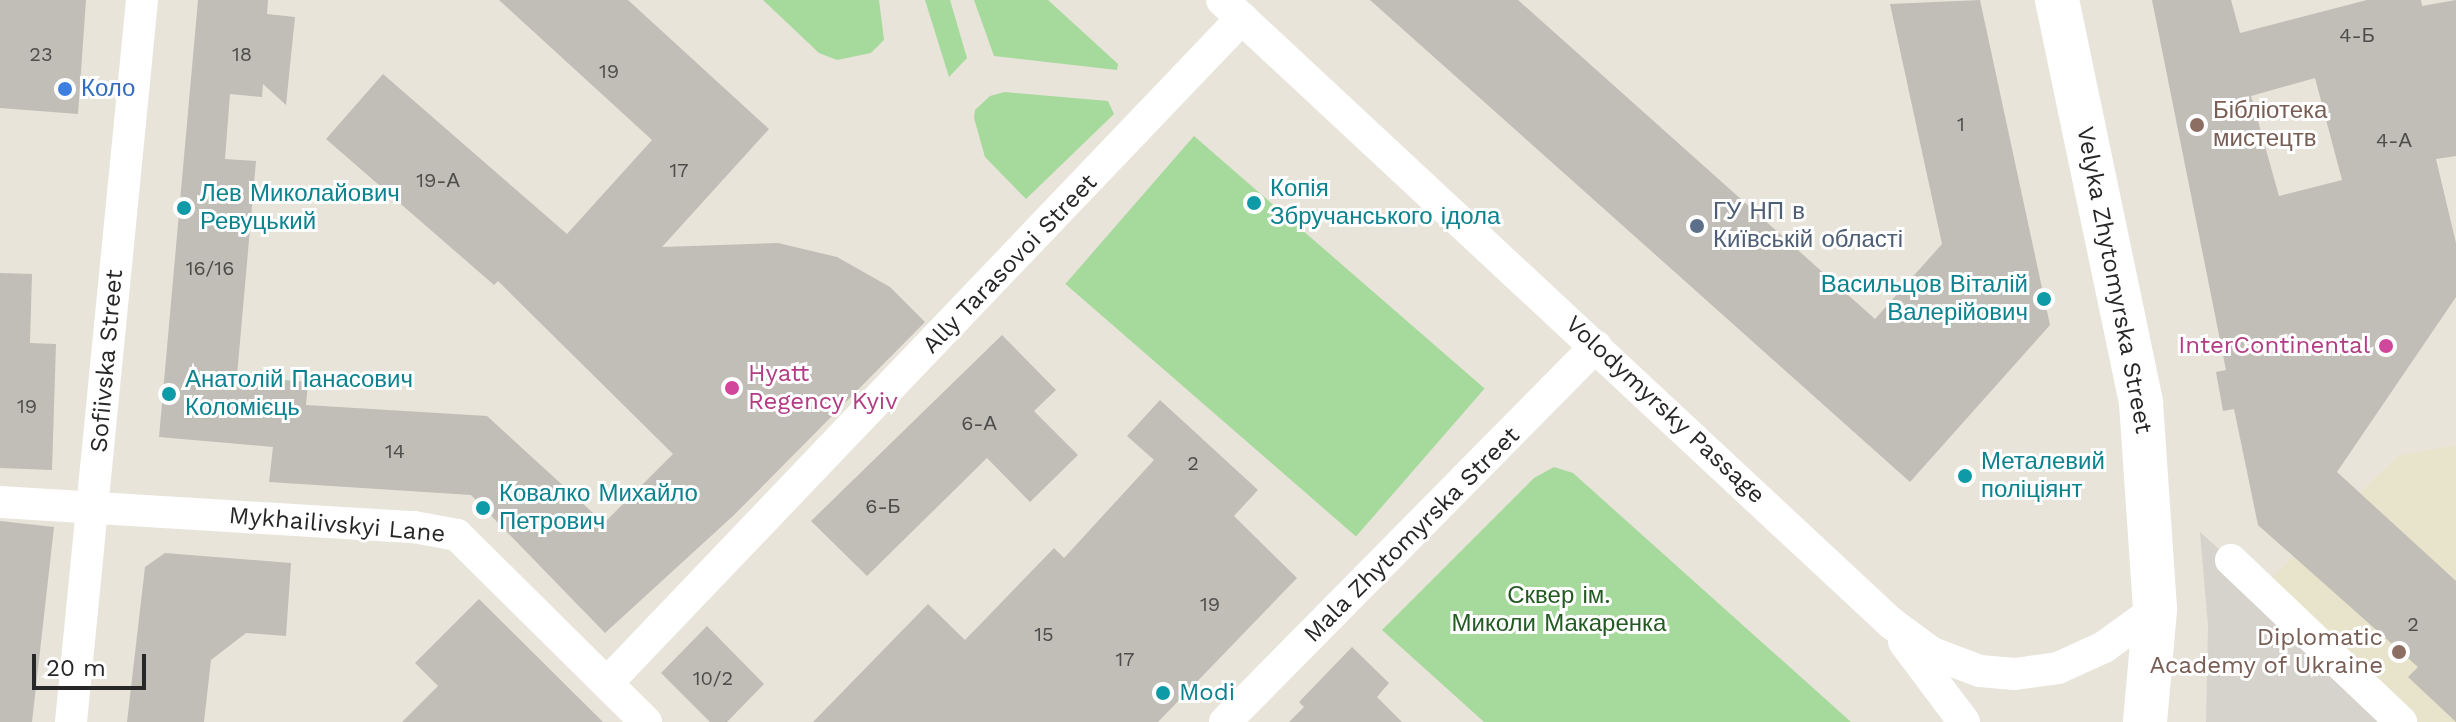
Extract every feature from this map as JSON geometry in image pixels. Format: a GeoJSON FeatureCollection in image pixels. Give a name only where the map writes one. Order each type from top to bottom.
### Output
{"type":"FeatureCollection","features":[{"type":"Feature","properties":{"kind":"main road","name":"Velyka Zhytomyrska Street"},"geometry":{"type":"LineString","coordinates":[[2057,0],[2141,403],[2155,610],[2145,722]]}},
{"type":"Feature","properties":{"kind":"street","name":"Sofiivska Street"},"geometry":{"type":"LineString","coordinates":[[71,722],[95,506],[142,0]]}},
{"type":"Feature","properties":{"kind":"street","name":"Volodymyrsky Passage"},"geometry":{"type":"LineString","coordinates":[[1232,9],[1891,623],[1932,653],[1980,671],[2015,674],[2058,668],[2104,647],[2155,610]]}},
{"type":"Feature","properties":{"kind":"street","name":"Ally Tarasovoi Street"},"geometry":{"type":"LineString","coordinates":[[608,682],[1232,9]]}},
{"type":"Feature","properties":{"kind":"street","name":"Mala Zhytomyrska Street"},"geometry":{"type":"LineString","coordinates":[[1225,722],[1596,346]]}},
{"type":"Feature","properties":{"kind":"street","name":"Mykhailivskyi Lane"},"geometry":{"type":"LineString","coordinates":[[0,502],[414,527],[457,535],[646,722]]}},
{"type":"Feature","properties":{"kind":"street"},"geometry":{"type":"LineString","coordinates":[[2231,560],[2401,722]]}},
{"type":"Feature","properties":{"kind":"street"},"geometry":{"type":"LineString","coordinates":[[1891,623],[1964,722]]}},
{"type":"Feature","properties":{"kind":"shaded area","name":"Diplomatic Academy of Ukraine"},"geometry":{"type":"Polygon","coordinates":[[[2456,445],[2456,722],[2418,722],[2267,582],[2398,456],[2456,445]]]}},
{"type":"Feature","properties":{"kind":"shaded area"},"geometry":{"type":"Polygon","coordinates":[[[2200,532],[2401,722],[2206,722],[2208,626],[2200,532]]]}},
{"type":"Feature","properties":{"kind":"green space"},"geometry":{"type":"Polygon","coordinates":[[[763,0],[879,0],[884,40],[871,53],[837,60],[819,53],[763,0]]]}},
{"type":"Feature","properties":{"kind":"green space"},"geometry":{"type":"Polygon","coordinates":[[[925,0],[950,0],[967,58],[949,77],[925,0]]]}},
{"type":"Feature","properties":{"kind":"green space"},"geometry":{"type":"Polygon","coordinates":[[[974,0],[1048,0],[1118,64],[1117,70],[994,56],[974,0]]]}},
{"type":"Feature","properties":{"kind":"green space"},"geometry":{"type":"Polygon","coordinates":[[[1005,92],[1108,101],[1114,114],[1026,199],[985,157],[974,118],[975,110],[990,96],[1005,92]]]}},
{"type":"Feature","properties":{"kind":"green space"},"geometry":{"type":"Polygon","coordinates":[[[1194,136],[1485,389],[1356,537],[1065,284],[1194,136]]]}},
{"type":"Feature","properties":{"kind":"green space","name":"Сквер ім. Миколи Макаренка"},"geometry":{"type":"Polygon","coordinates":[[[1554,467],[1573,473],[1851,722],[1484,722],[1382,630],[1534,478],[1554,467]]]}},
{"type":"Feature","properties":{"kind":"building"},"geometry":{"type":"Polygon","coordinates":[[[0,0],[86,0],[78,114],[0,108],[0,0]]]}},
{"type":"Feature","properties":{"kind":"building"},"geometry":{"type":"Polygon","coordinates":[[[198,0],[268,0],[267,14],[295,17],[286,105],[263,84],[262,97],[230,94],[225,159],[256,161],[237,376],[308,382],[306,405],[487,416],[604,523],[673,454],[498,281],[494,285],[326,139],[383,74],[567,234],[652,140],[499,0],[628,0],[769,129],[662,247],[778,243],[837,257],[890,287],[925,322],[734,515],[605,633],[471,495],[269,482],[273,447],[159,437],[198,0]]]}},
{"type":"Feature","properties":{"kind":"building","name":"ГУ НП в Київській області"},"geometry":{"type":"Polygon","coordinates":[[[1370,0],[1518,0],[1875,319],[1942,244],[1890,4],[1980,0],[2050,325],[1910,482],[1370,0]]]}},
{"type":"Feature","properties":{"kind":"building"},"geometry":{"type":"Polygon","coordinates":[[[2152,0],[2231,0],[2240,33],[2367,0],[2421,0],[2422,6],[2456,0],[2456,156],[2436,159],[2456,243],[2456,297],[2337,472],[2456,581],[2456,722],[2408,677],[2418,667],[2258,525],[2234,409],[2223,411],[2216,372],[2226,370],[2152,0]],[[2315,78],[2251,96],[2279,196],[2342,180],[2315,78]]]}},
{"type":"Feature","properties":{"kind":"building"},"geometry":{"type":"Polygon","coordinates":[[[0,273],[32,274],[30,343],[56,344],[52,470],[0,468],[0,273]]]}},
{"type":"Feature","properties":{"kind":"building"},"geometry":{"type":"Polygon","coordinates":[[[1002,335],[1056,390],[1034,411],[1078,455],[1030,502],[987,458],[867,576],[811,521],[1002,335]]]}},
{"type":"Feature","properties":{"kind":"building"},"geometry":{"type":"Polygon","coordinates":[[[1160,400],[1258,490],[1234,516],[1297,578],[1158,722],[813,722],[928,604],[965,640],[1054,548],[1064,558],[1154,460],[1127,436],[1160,400]]]}},
{"type":"Feature","properties":{"kind":"building"},"geometry":{"type":"Polygon","coordinates":[[[0,521],[54,527],[32,722],[0,722],[0,521]]]}},
{"type":"Feature","properties":{"kind":"building"},"geometry":{"type":"Polygon","coordinates":[[[165,553],[291,563],[286,636],[246,633],[211,660],[204,722],[127,722],[145,567],[165,553]]]}},
{"type":"Feature","properties":{"kind":"building"},"geometry":{"type":"Polygon","coordinates":[[[479,599],[603,722],[402,722],[438,686],[415,663],[479,599]]]}},
{"type":"Feature","properties":{"kind":"building"},"geometry":{"type":"Polygon","coordinates":[[[707,626],[764,684],[727,722],[710,722],[661,673],[707,626]]]}},
{"type":"Feature","properties":{"kind":"building"},"geometry":{"type":"Polygon","coordinates":[[[1352,647],[1389,683],[1377,697],[1402,722],[1289,722],[1304,707],[1299,702],[1352,647]]]}},
{"type":"Feature","properties":{"kind":"place","name":"Коло"},"geometry":{"type":"Point","coordinates":[65,89]}},
{"type":"Feature","properties":{"kind":"place","name":"Бібліотека мистецтв"},"geometry":{"type":"Point","coordinates":[2197,125]}},
{"type":"Feature","properties":{"kind":"place","name":"Копія Збручанського ідола"},"geometry":{"type":"Point","coordinates":[1254,203]}},
{"type":"Feature","properties":{"kind":"place","name":"Лев Миколайович Ревуцький"},"geometry":{"type":"Point","coordinates":[184,208]}},
{"type":"Feature","properties":{"kind":"place","name":"ГУ НП в Київській області"},"geometry":{"type":"Point","coordinates":[1697,226]}},
{"type":"Feature","properties":{"kind":"place","name":"Васильцов Віталій Валерійович"},"geometry":{"type":"Point","coordinates":[2044,299]}},
{"type":"Feature","properties":{"kind":"place","name":"InterContinental"},"geometry":{"type":"Point","coordinates":[2386,346]}},
{"type":"Feature","properties":{"kind":"place","name":"Hyatt Regency Kyiv"},"geometry":{"type":"Point","coordinates":[732,388]}},
{"type":"Feature","properties":{"kind":"place","name":"Анатолій Панасович Коломієць"},"geometry":{"type":"Point","coordinates":[169,394]}},
{"type":"Feature","properties":{"kind":"place","name":"Металевий поліціянт"},"geometry":{"type":"Point","coordinates":[1965,476]}},
{"type":"Feature","properties":{"kind":"place","name":"Ковалко Михайло Петрович"},"geometry":{"type":"Point","coordinates":[483,508]}},
{"type":"Feature","properties":{"kind":"place","name":"Diplomatic Academy of Ukraine"},"geometry":{"type":"Point","coordinates":[2399,652]}},
{"type":"Feature","properties":{"kind":"place","name":"Modi"},"geometry":{"type":"Point","coordinates":[1163,693]}}]}
